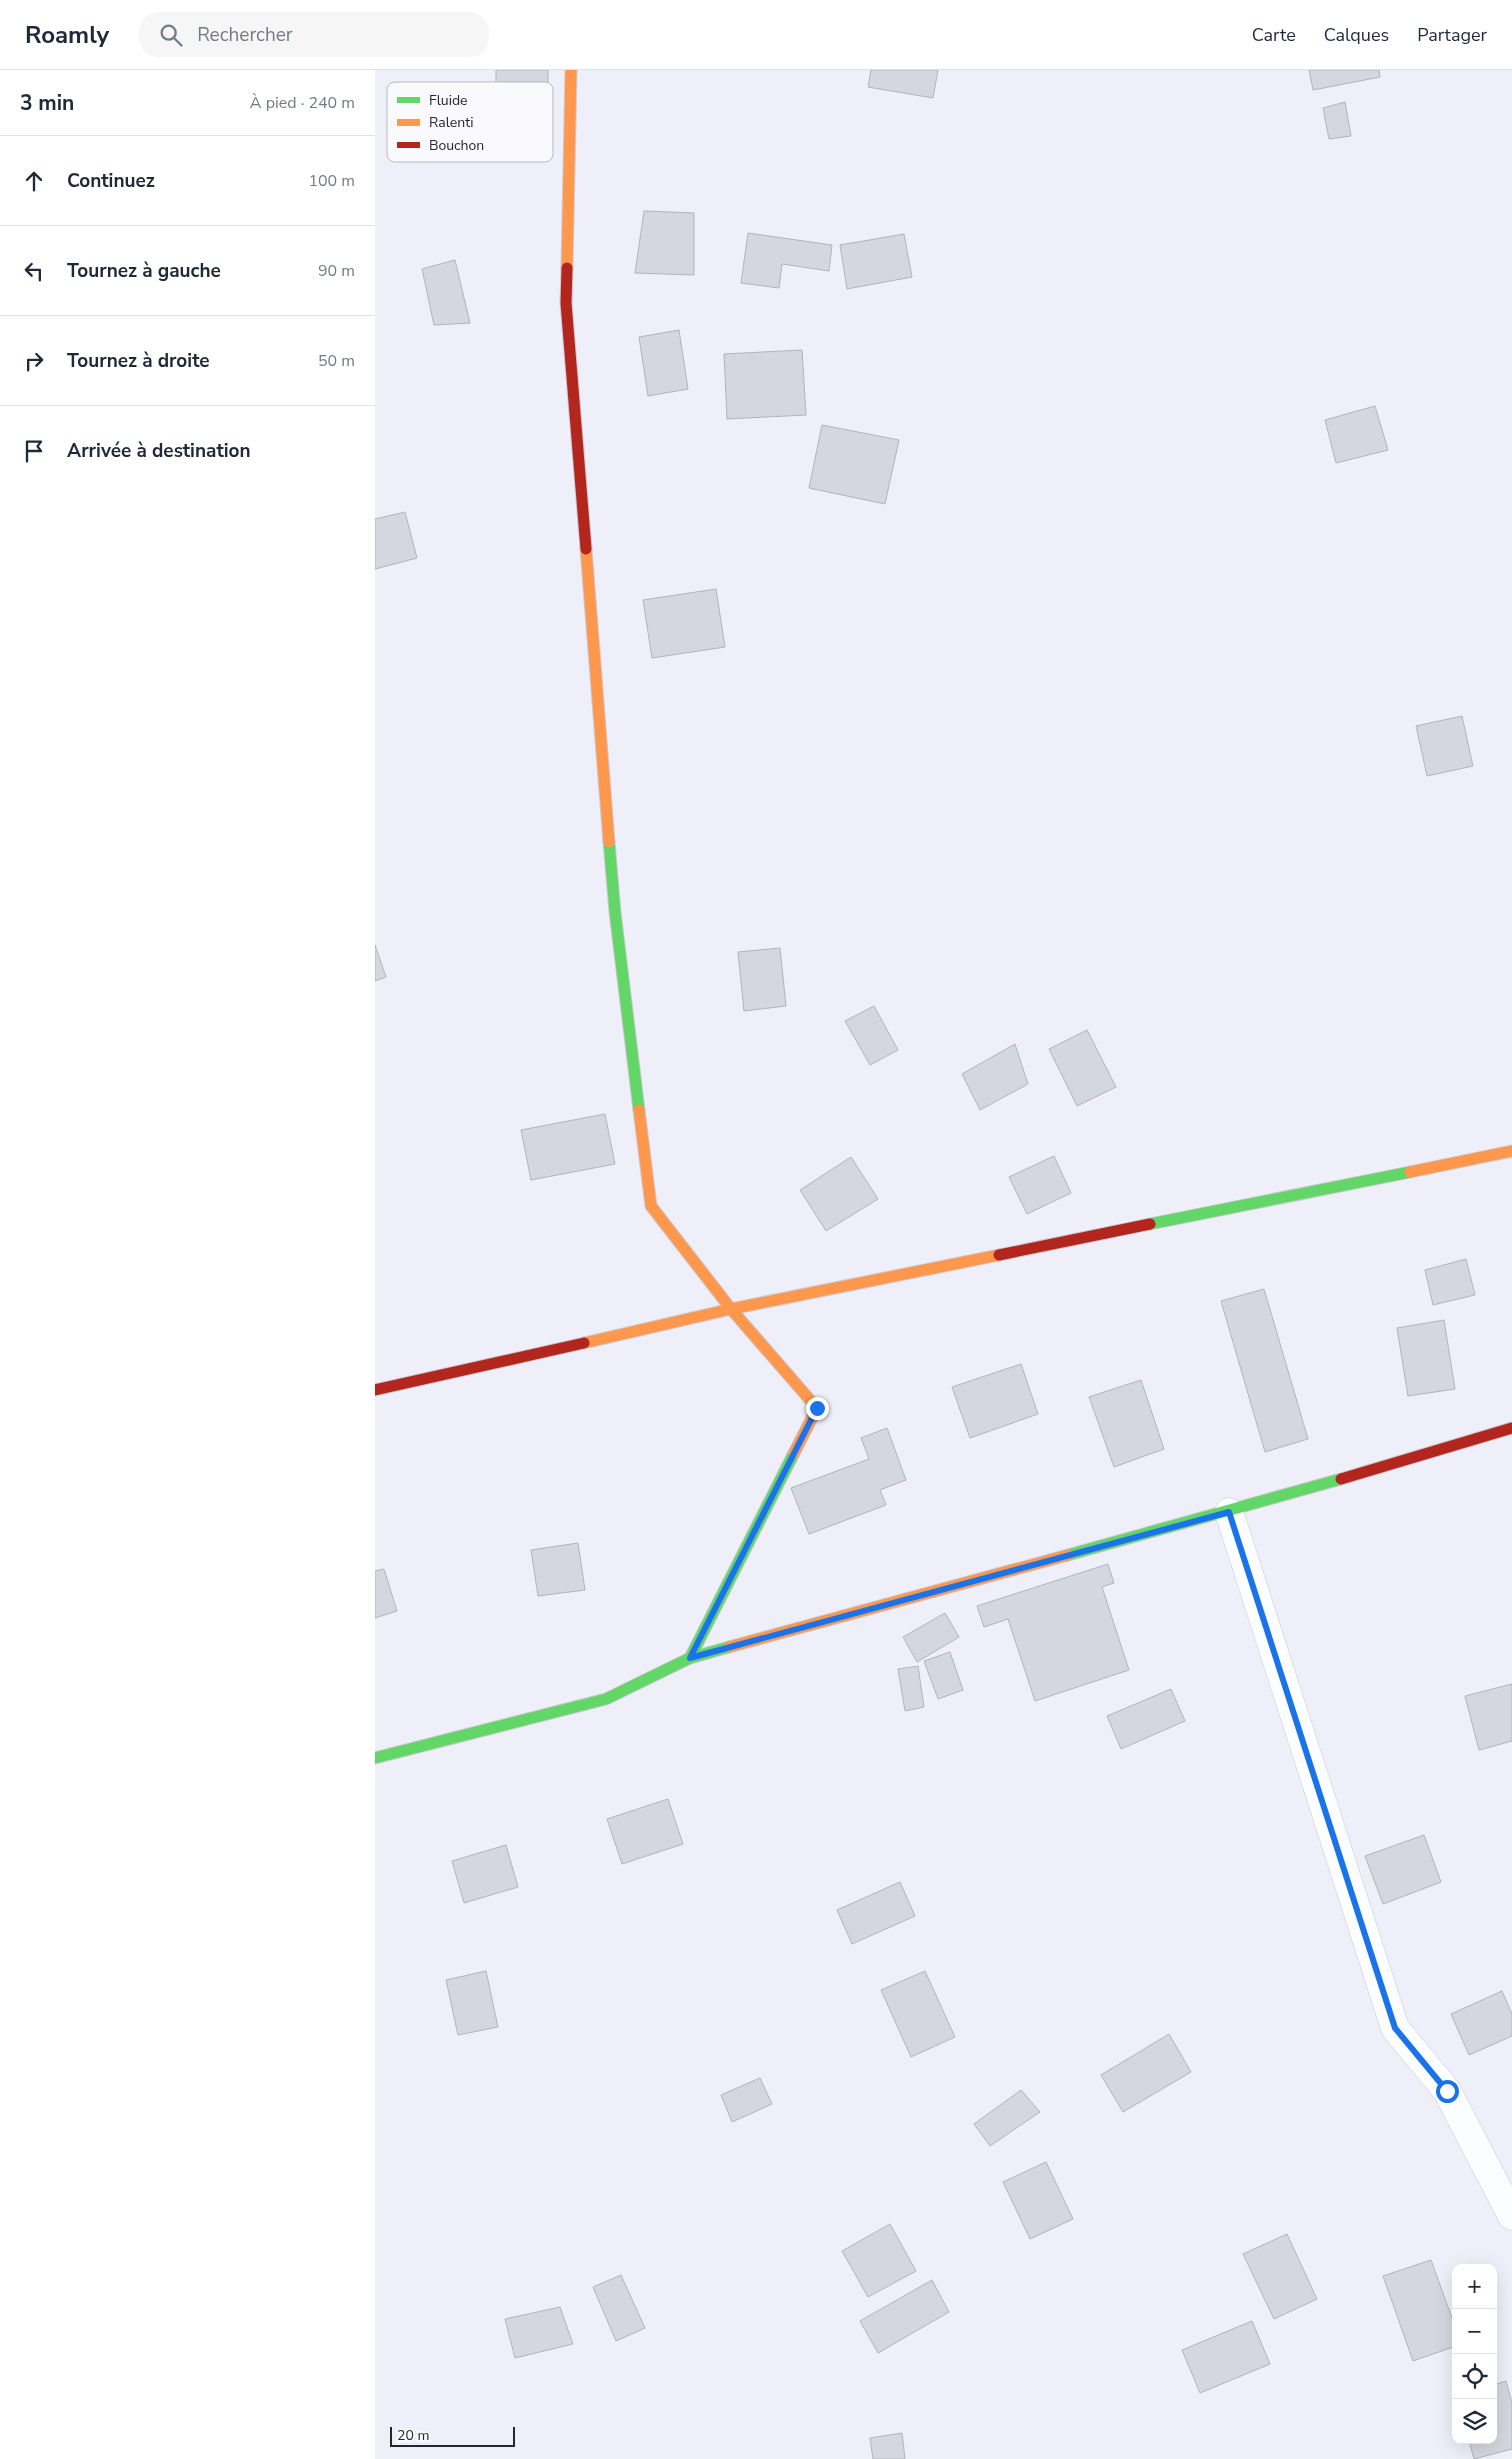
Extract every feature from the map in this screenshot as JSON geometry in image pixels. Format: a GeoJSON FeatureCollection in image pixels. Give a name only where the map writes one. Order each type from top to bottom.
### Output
{"type":"FeatureCollection","features":[{"type":"Feature","properties":{"kind":"street"},"geometry":{"type":"LineString","coordinates":[[571,70],[566,303],[615,912],[651,1206],[731,1308],[817,1408],[690,1658]]}},
{"type":"Feature","properties":{"kind":"street"},"geometry":{"type":"LineString","coordinates":[[375,1390],[731,1308],[1512,1150]]}},
{"type":"Feature","properties":{"kind":"street"},"geometry":{"type":"LineString","coordinates":[[375,1758],[606,1699],[690,1658],[1229,1512],[1512,1428]]}},
{"type":"Feature","properties":{"kind":"street"},"geometry":{"type":"LineString","coordinates":[[1229,1512],[1395,2028],[1447,2091],[1512,2216]]}},
{"type":"Feature","properties":{"kind":"building"},"geometry":{"type":"Polygon","coordinates":[[[496,70],[548,70],[548,82],[496,82],[496,70]]]}},
{"type":"Feature","properties":{"kind":"building"},"geometry":{"type":"Polygon","coordinates":[[[871,70],[938,70],[933,98],[868,87],[871,70]]]}},
{"type":"Feature","properties":{"kind":"building"},"geometry":{"type":"Polygon","coordinates":[[[1309,70],[1379,70],[1380,77],[1313,90],[1309,70]]]}},
{"type":"Feature","properties":{"kind":"building"},"geometry":{"type":"Polygon","coordinates":[[[1345,102],[1351,136],[1329,139],[1323,108],[1345,102]]]}},
{"type":"Feature","properties":{"kind":"building"},"geometry":{"type":"Polygon","coordinates":[[[644,211],[694,213],[694,275],[635,273],[644,211]]]}},
{"type":"Feature","properties":{"kind":"building"},"geometry":{"type":"Polygon","coordinates":[[[748,233],[832,245],[829,271],[782,264],[779,288],[741,283],[748,233]]]}},
{"type":"Feature","properties":{"kind":"building"},"geometry":{"type":"Polygon","coordinates":[[[904,234],[912,277],[847,289],[840,245],[904,234]]]}},
{"type":"Feature","properties":{"kind":"building"},"geometry":{"type":"Polygon","coordinates":[[[455,260],[470,323],[434,325],[422,269],[455,260]]]}},
{"type":"Feature","properties":{"kind":"building"},"geometry":{"type":"Polygon","coordinates":[[[679,330],[688,389],[648,396],[639,337],[679,330]]]}},
{"type":"Feature","properties":{"kind":"building"},"geometry":{"type":"Polygon","coordinates":[[[802,350],[806,415],[727,419],[724,354],[802,350]]]}},
{"type":"Feature","properties":{"kind":"building"},"geometry":{"type":"Polygon","coordinates":[[[1375,406],[1388,450],[1336,463],[1325,420],[1375,406]]]}},
{"type":"Feature","properties":{"kind":"building"},"geometry":{"type":"Polygon","coordinates":[[[822,425],[899,440],[885,504],[809,488],[822,425]]]}},
{"type":"Feature","properties":{"kind":"building"},"geometry":{"type":"Polygon","coordinates":[[[405,512],[417,558],[375,569],[375,519],[405,512]]]}},
{"type":"Feature","properties":{"kind":"building"},"geometry":{"type":"Polygon","coordinates":[[[716,589],[725,647],[652,658],[643,600],[716,589]]]}},
{"type":"Feature","properties":{"kind":"building"},"geometry":{"type":"Polygon","coordinates":[[[1462,716],[1473,766],[1427,776],[1416,726],[1462,716]]]}},
{"type":"Feature","properties":{"kind":"building"},"geometry":{"type":"Polygon","coordinates":[[[375,945],[386,977],[375,981],[375,945]]]}},
{"type":"Feature","properties":{"kind":"building"},"geometry":{"type":"Polygon","coordinates":[[[780,948],[786,1006],[744,1011],[738,952],[780,948]]]}},
{"type":"Feature","properties":{"kind":"building"},"geometry":{"type":"Polygon","coordinates":[[[874,1006],[898,1050],[870,1065],[845,1021],[874,1006]]]}},
{"type":"Feature","properties":{"kind":"building"},"geometry":{"type":"Polygon","coordinates":[[[1087,1030],[1116,1087],[1077,1106],[1049,1049],[1087,1030]]]}},
{"type":"Feature","properties":{"kind":"building"},"geometry":{"type":"Polygon","coordinates":[[[1015,1044],[1028,1084],[980,1110],[962,1074],[1015,1044]]]}},
{"type":"Feature","properties":{"kind":"building"},"geometry":{"type":"Polygon","coordinates":[[[605,1114],[615,1164],[531,1180],[521,1130],[605,1114]]]}},
{"type":"Feature","properties":{"kind":"building"},"geometry":{"type":"Polygon","coordinates":[[[1054,1156],[1071,1193],[1027,1214],[1009,1177],[1054,1156]]]}},
{"type":"Feature","properties":{"kind":"building"},"geometry":{"type":"Polygon","coordinates":[[[851,1157],[878,1199],[826,1231],[800,1190],[851,1157]]]}},
{"type":"Feature","properties":{"kind":"building"},"geometry":{"type":"Polygon","coordinates":[[[1466,1259],[1475,1295],[1433,1305],[1425,1270],[1466,1259]]]}},
{"type":"Feature","properties":{"kind":"building"},"geometry":{"type":"Polygon","coordinates":[[[1264,1289],[1308,1439],[1265,1452],[1221,1301],[1264,1289]]]}},
{"type":"Feature","properties":{"kind":"building"},"geometry":{"type":"Polygon","coordinates":[[[1444,1320],[1455,1389],[1408,1396],[1397,1328],[1444,1320]]]}},
{"type":"Feature","properties":{"kind":"building"},"geometry":{"type":"Polygon","coordinates":[[[1021,1364],[1038,1414],[970,1438],[952,1387],[1021,1364]]]}},
{"type":"Feature","properties":{"kind":"building"},"geometry":{"type":"Polygon","coordinates":[[[1141,1380],[1164,1449],[1114,1467],[1089,1397],[1141,1380]]]}},
{"type":"Feature","properties":{"kind":"building"},"geometry":{"type":"Polygon","coordinates":[[[887,1428],[906,1480],[880,1490],[886,1505],[809,1534],[791,1488],[869,1459],[861,1438],[887,1428]]]}},
{"type":"Feature","properties":{"kind":"building"},"geometry":{"type":"Polygon","coordinates":[[[578,1543],[585,1590],[538,1596],[531,1550],[578,1543]]]}},
{"type":"Feature","properties":{"kind":"building"},"geometry":{"type":"Polygon","coordinates":[[[1108,1564],[1114,1583],[1102,1587],[1129,1670],[1035,1701],[1008,1619],[984,1627],[977,1606],[1108,1564]]]}},
{"type":"Feature","properties":{"kind":"building"},"geometry":{"type":"Polygon","coordinates":[[[384,1569],[397,1611],[375,1618],[375,1571],[384,1569]]]}},
{"type":"Feature","properties":{"kind":"building"},"geometry":{"type":"Polygon","coordinates":[[[945,1613],[959,1637],[917,1662],[903,1637],[945,1613]]]}},
{"type":"Feature","properties":{"kind":"building"},"geometry":{"type":"Polygon","coordinates":[[[950,1652],[963,1690],[938,1699],[924,1661],[950,1652]]]}},
{"type":"Feature","properties":{"kind":"building"},"geometry":{"type":"Polygon","coordinates":[[[918,1666],[924,1707],[905,1711],[898,1669],[918,1666]]]}},
{"type":"Feature","properties":{"kind":"building"},"geometry":{"type":"Polygon","coordinates":[[[1512,1684],[1512,1741],[1479,1750],[1465,1696],[1512,1684]]]}},
{"type":"Feature","properties":{"kind":"building"},"geometry":{"type":"Polygon","coordinates":[[[1171,1689],[1185,1721],[1121,1749],[1107,1716],[1171,1689]]]}},
{"type":"Feature","properties":{"kind":"building"},"geometry":{"type":"Polygon","coordinates":[[[668,1799],[683,1844],[622,1864],[607,1819],[668,1799]]]}},
{"type":"Feature","properties":{"kind":"building"},"geometry":{"type":"Polygon","coordinates":[[[1424,1835],[1441,1882],[1383,1904],[1365,1856],[1424,1835]]]}},
{"type":"Feature","properties":{"kind":"building"},"geometry":{"type":"Polygon","coordinates":[[[506,1845],[518,1887],[464,1903],[452,1861],[506,1845]]]}},
{"type":"Feature","properties":{"kind":"building"},"geometry":{"type":"Polygon","coordinates":[[[900,1882],[915,1916],[852,1944],[837,1910],[900,1882]]]}},
{"type":"Feature","properties":{"kind":"building"},"geometry":{"type":"Polygon","coordinates":[[[486,1971],[498,2027],[458,2035],[446,1980],[486,1971]]]}},
{"type":"Feature","properties":{"kind":"building"},"geometry":{"type":"Polygon","coordinates":[[[925,1971],[955,2037],[911,2057],[881,1990],[925,1971]]]}},
{"type":"Feature","properties":{"kind":"building"},"geometry":{"type":"Polygon","coordinates":[[[1502,1991],[1512,2014],[1512,2036],[1469,2055],[1451,2014],[1502,1991]]]}},
{"type":"Feature","properties":{"kind":"building"},"geometry":{"type":"Polygon","coordinates":[[[1169,2034],[1191,2072],[1123,2112],[1101,2075],[1169,2034]]]}},
{"type":"Feature","properties":{"kind":"building"},"geometry":{"type":"Polygon","coordinates":[[[760,2078],[772,2104],[732,2122],[721,2095],[760,2078]]]}},
{"type":"Feature","properties":{"kind":"building"},"geometry":{"type":"Polygon","coordinates":[[[1021,2090],[1040,2112],[990,2146],[974,2124],[1021,2090]]]}},
{"type":"Feature","properties":{"kind":"building"},"geometry":{"type":"Polygon","coordinates":[[[1046,2162],[1073,2219],[1030,2239],[1003,2182],[1046,2162]]]}},
{"type":"Feature","properties":{"kind":"building"},"geometry":{"type":"Polygon","coordinates":[[[890,2224],[916,2271],[868,2297],[842,2251],[890,2224]]]}},
{"type":"Feature","properties":{"kind":"building"},"geometry":{"type":"Polygon","coordinates":[[[1287,2234],[1317,2299],[1274,2319],[1243,2254],[1287,2234]]]}},
{"type":"Feature","properties":{"kind":"building"},"geometry":{"type":"Polygon","coordinates":[[[1431,2260],[1452,2318],[1452,2347],[1413,2361],[1383,2276],[1431,2260]]]}},
{"type":"Feature","properties":{"kind":"building"},"geometry":{"type":"Polygon","coordinates":[[[621,2275],[645,2328],[616,2341],[593,2287],[621,2275]]]}},
{"type":"Feature","properties":{"kind":"building"},"geometry":{"type":"Polygon","coordinates":[[[932,2280],[949,2312],[878,2353],[860,2321],[932,2280]]]}},
{"type":"Feature","properties":{"kind":"building"},"geometry":{"type":"Polygon","coordinates":[[[560,2307],[573,2344],[515,2358],[505,2319],[560,2307]]]}},
{"type":"Feature","properties":{"kind":"building"},"geometry":{"type":"Polygon","coordinates":[[[1252,2321],[1270,2364],[1200,2393],[1182,2350],[1252,2321]]]}},
{"type":"Feature","properties":{"kind":"building"},"geometry":{"type":"Polygon","coordinates":[[[1506,2381],[1512,2403],[1512,2449],[1474,2459],[1470,2444],[1497,2444],[1497,2384],[1506,2381]]]}},
{"type":"Feature","properties":{"kind":"building"},"geometry":{"type":"Polygon","coordinates":[[[902,2433],[905,2459],[873,2459],[870,2438],[902,2433]]]}},
{"type":"Feature","properties":{"kind":"traffic: fast"},"geometry":{"type":"LineString","coordinates":[[609,842],[615,912],[639,1110]]}},
{"type":"Feature","properties":{"kind":"traffic: fast"},"geometry":{"type":"LineString","coordinates":[[1150,1224],[1410,1172]]}},
{"type":"Feature","properties":{"kind":"traffic: fast"},"geometry":{"type":"LineString","coordinates":[[690,1658],[794,1453]]}},
{"type":"Feature","properties":{"kind":"traffic: fast"},"geometry":{"type":"LineString","coordinates":[[1068,1555],[1341,1479]]}},
{"type":"Feature","properties":{"kind":"traffic: fast"},"geometry":{"type":"LineString","coordinates":[[375,1758],[606,1699],[690,1658],[729,1647]]}},
{"type":"Feature","properties":{"kind":"traffic: slow"},"geometry":{"type":"LineString","coordinates":[[567,268],[571,70]]}},
{"type":"Feature","properties":{"kind":"traffic: slow"},"geometry":{"type":"LineString","coordinates":[[586,549],[609,842]]}},
{"type":"Feature","properties":{"kind":"traffic: slow"},"geometry":{"type":"LineString","coordinates":[[639,1110],[651,1206],[731,1309],[817,1408],[794,1453]]}},
{"type":"Feature","properties":{"kind":"traffic: slow"},"geometry":{"type":"LineString","coordinates":[[1410,1172],[1512,1151]]}},
{"type":"Feature","properties":{"kind":"traffic: slow"},"geometry":{"type":"LineString","coordinates":[[584,1343],[731,1309],[999,1255]]}},
{"type":"Feature","properties":{"kind":"traffic: slow"},"geometry":{"type":"LineString","coordinates":[[729,1647],[1068,1555]]}},
{"type":"Feature","properties":{"kind":"traffic: jam"},"geometry":{"type":"LineString","coordinates":[[567,268],[566,303],[586,549]]}},
{"type":"Feature","properties":{"kind":"traffic: jam"},"geometry":{"type":"LineString","coordinates":[[999,1255],[1150,1224]]}},
{"type":"Feature","properties":{"kind":"traffic: jam"},"geometry":{"type":"LineString","coordinates":[[375,1390],[584,1343]]}},
{"type":"Feature","properties":{"kind":"traffic: jam"},"geometry":{"type":"LineString","coordinates":[[1341,1479],[1512,1428]]}},
{"type":"Feature","properties":{"kind":"route"},"geometry":{"type":"LineString","coordinates":[[817,1408],[690,1658],[1229,1512],[1395,2028],[1447,2091]]}}]}
